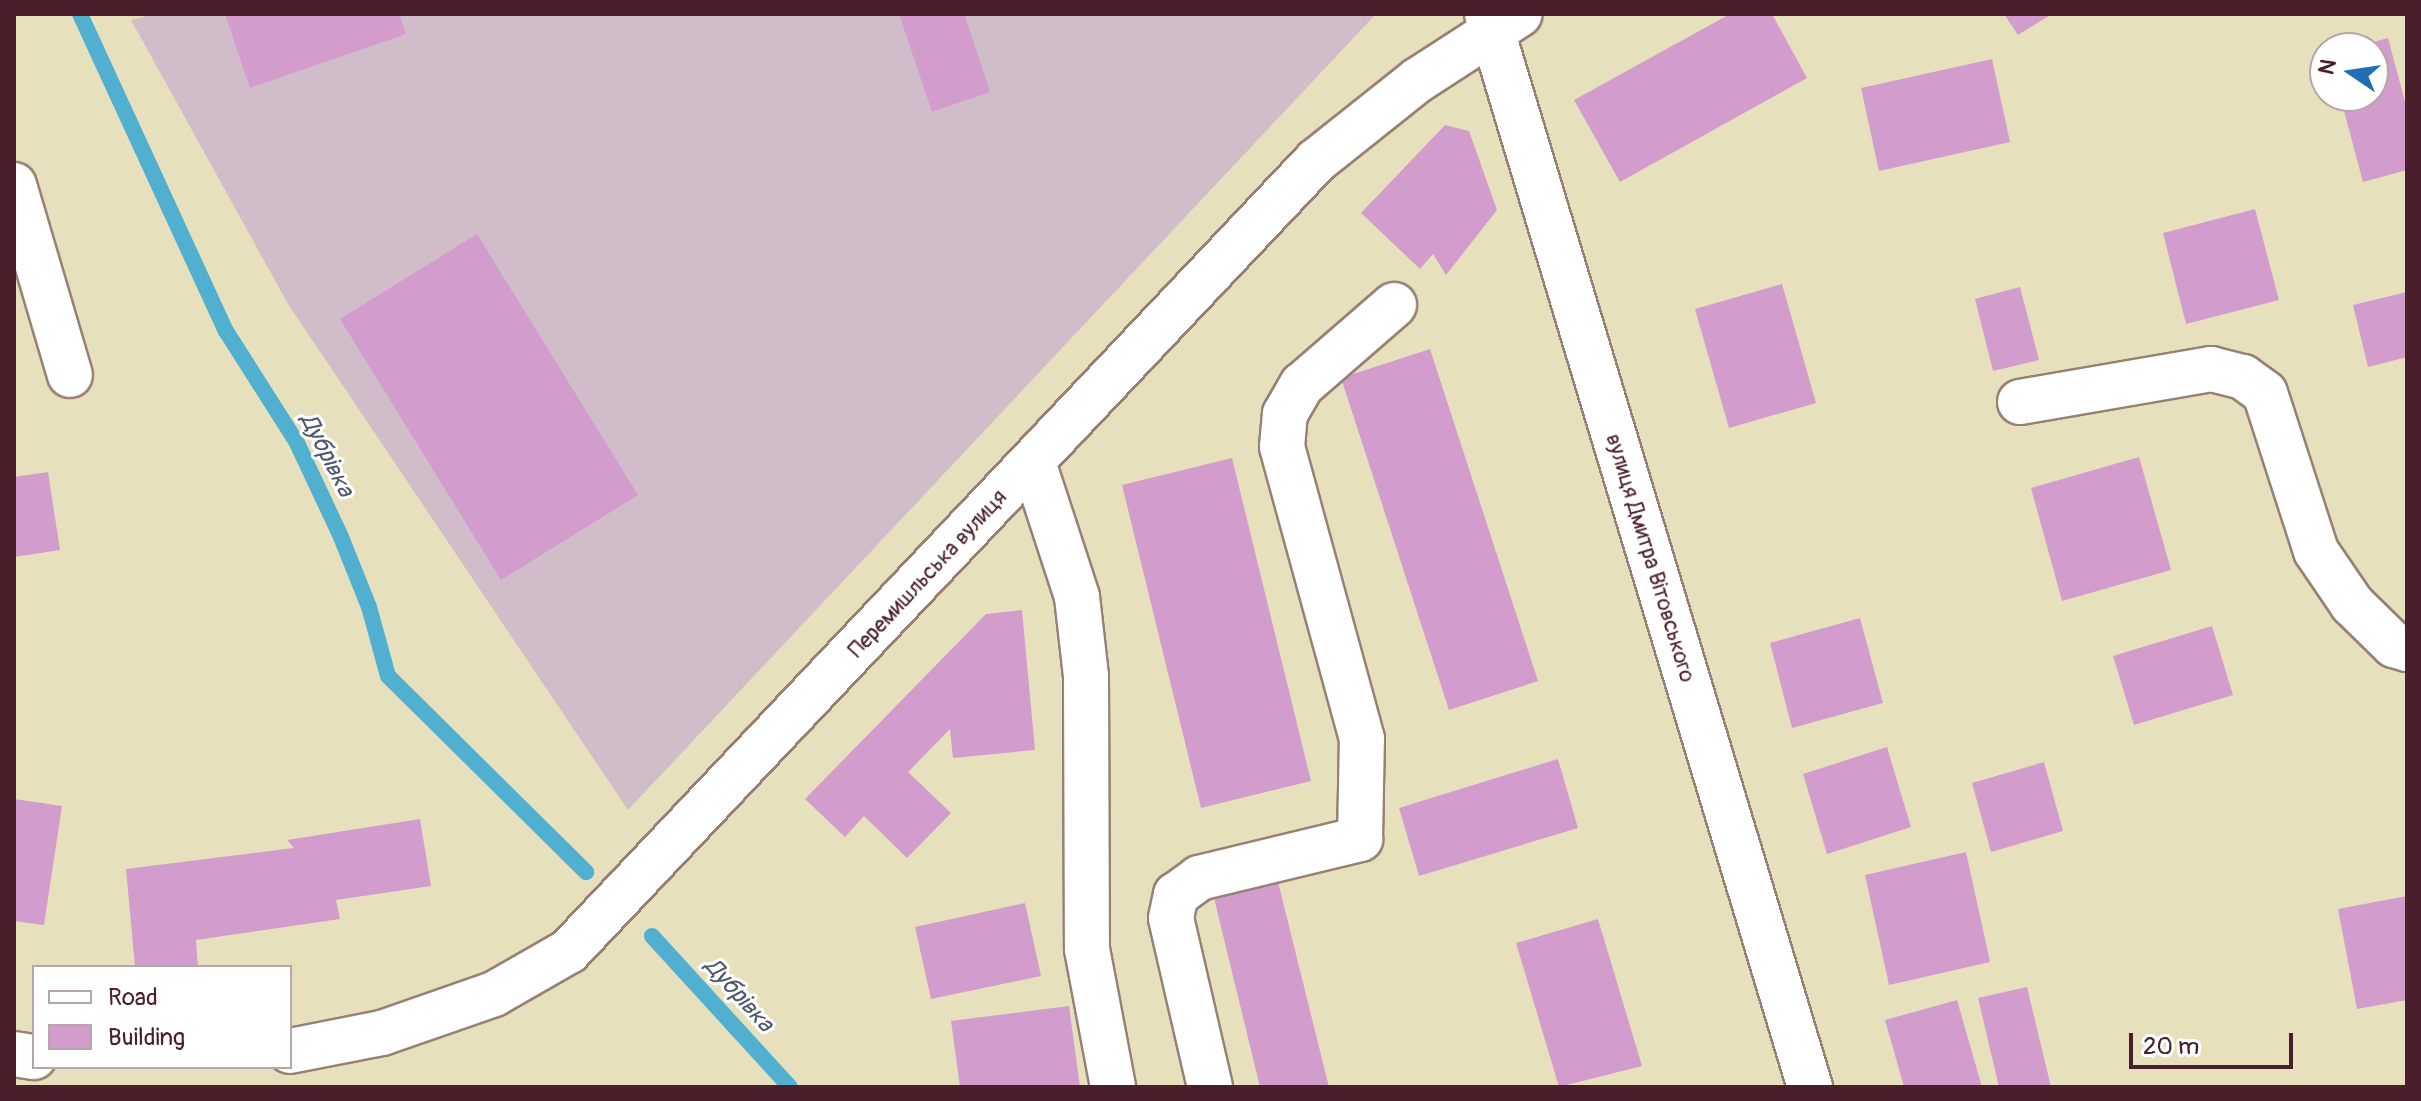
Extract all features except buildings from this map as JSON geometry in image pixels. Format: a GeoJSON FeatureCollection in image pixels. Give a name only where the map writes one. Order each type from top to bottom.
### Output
{"type":"FeatureCollection","features":[{"type":"Feature","properties":{"kind":"main road","name":"Перемишльська вулиця"},"geometry":{"type":"LineString","coordinates":[[292,1051],[382,1033],[494,994],[569,951],[1316,161],[1499,19]]}},
{"type":"Feature","properties":{"kind":"main road","name":"вулиця Дмитра Вітовського"},"geometry":{"type":"LineString","coordinates":[[1499,19],[1810,1087]]}},
{"type":"Feature","properties":{"kind":"main road"},"geometry":{"type":"LineString","coordinates":[[14,185],[26,271],[70,375]]}},
{"type":"Feature","properties":{"kind":"main road"},"geometry":{"type":"LineString","coordinates":[[1210,1087],[1171,918],[1176,895],[1199,878],[1360,839],[1362,739],[1282,447],[1285,414],[1302,385],[1394,305]]}},
{"type":"Feature","properties":{"kind":"main road"},"geometry":{"type":"LineString","coordinates":[[2020,402],[2211,369],[2243,377],[2265,393],[2316,551],[2352,604],[2394,645],[2407,649]]}},
{"type":"Feature","properties":{"kind":"main road"},"geometry":{"type":"LineString","coordinates":[[1033,462],[1077,597],[1086,676],[1087,949],[1113,1087]]}},
{"type":"Feature","properties":{"kind":"shaded area"},"geometry":{"type":"Polygon","coordinates":[[[155,14],[1376,14],[628,810],[288,304],[131,20],[155,14]]]}},
{"type":"Feature","properties":{"kind":"waterway","name":"Дубрівка"},"geometry":{"type":"LineString","coordinates":[[80,14],[226,331],[297,443],[341,537],[369,607],[388,676],[586,872]]}},
{"type":"Feature","properties":{"kind":"waterway","name":"Дубрівка"},"geometry":{"type":"LineString","coordinates":[[652,936],[790,1087]]}}]}
